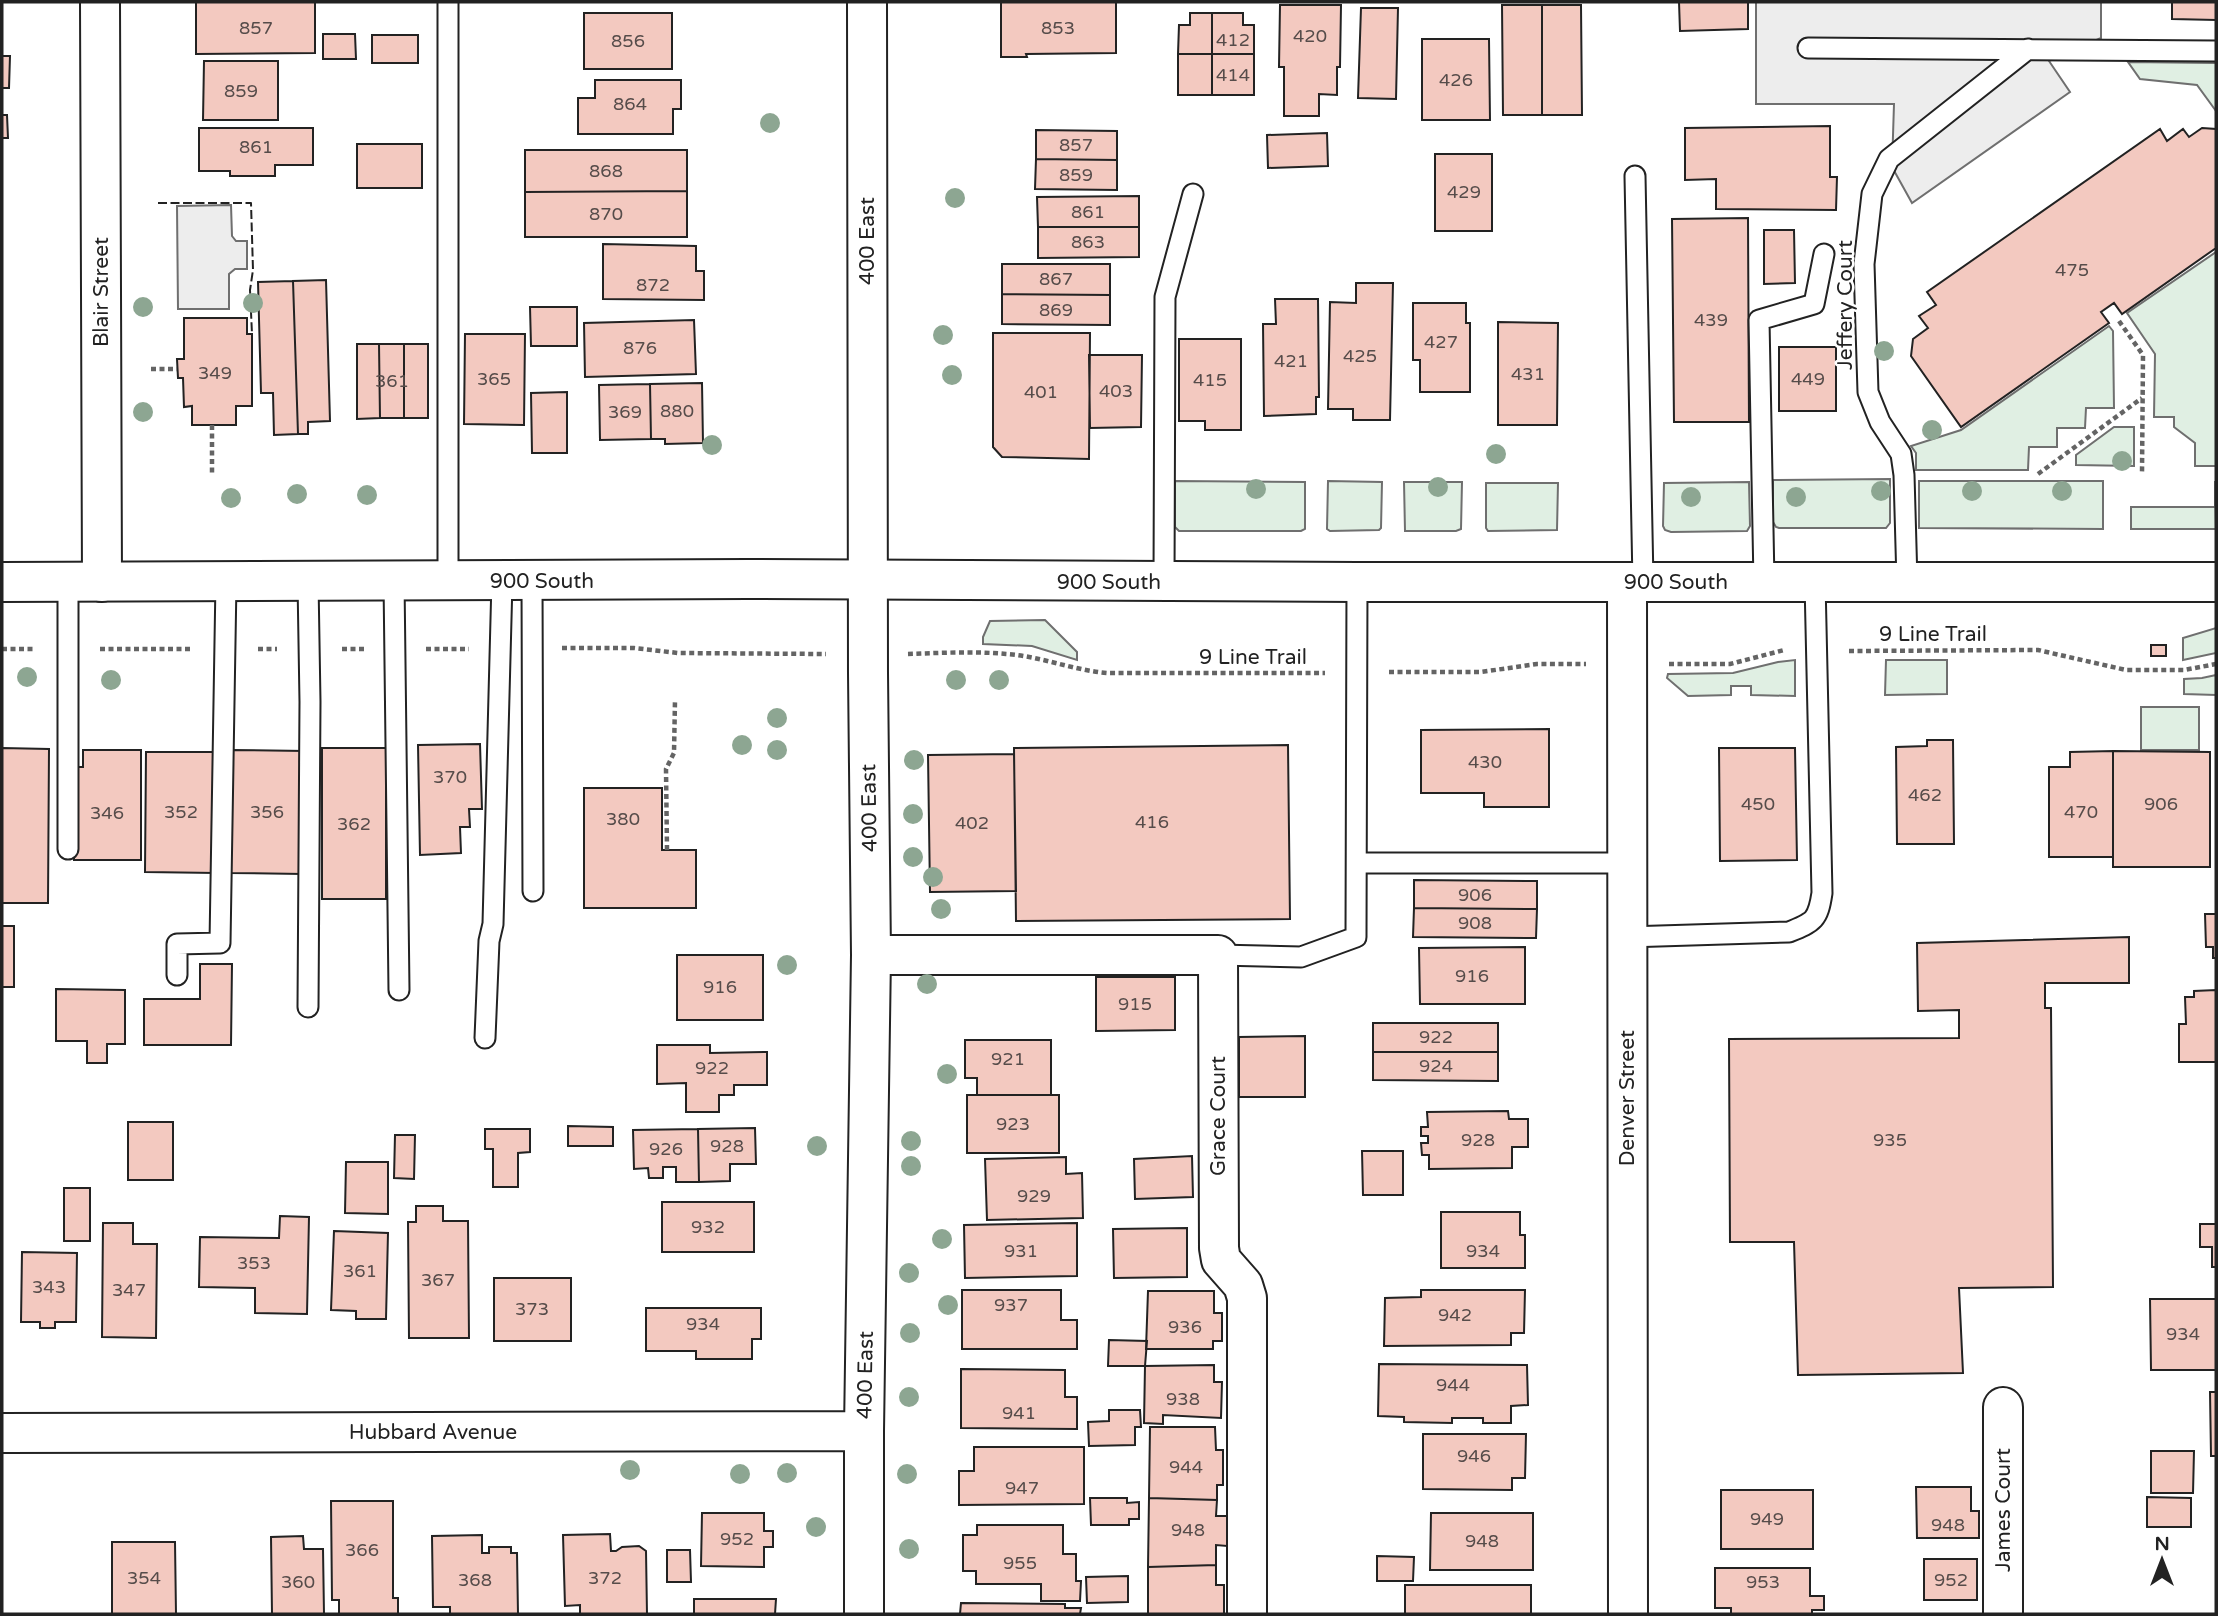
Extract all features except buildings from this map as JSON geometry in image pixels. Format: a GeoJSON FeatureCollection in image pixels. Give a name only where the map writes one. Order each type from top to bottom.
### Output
{"type":"FeatureCollection","features":[{"type":"Feature","properties":{"kind":"street","name":"Blair Street"},"geometry":{"type":"LineString","coordinates":[[85,582],[100,2]]}},
{"type":"Feature","properties":{"kind":"street","name":"400 East"},"geometry":{"type":"LineString","coordinates":[[864,1614],[864,1432],[872,955],[867,2]]}},
{"type":"Feature","properties":{"kind":"street","name":"900 South"},"geometry":{"type":"LineString","coordinates":[[2,582],[2216,582]]}},
{"type":"Feature","properties":{"kind":"street","name":"Denver Street"},"geometry":{"type":"LineString","coordinates":[[1628,1614],[1627,863],[1635,582]]}},
{"type":"Feature","properties":{"kind":"street"},"geometry":{"type":"LineString","coordinates":[[872,955],[1218,955]]}},
{"type":"Feature","properties":{"kind":"street","name":"Grace Court"},"geometry":{"type":"LineString","coordinates":[[1218,955],[1219,1248],[1221,1260],[1243,1285],[1247,1298],[1247,1614]]}},
{"type":"Feature","properties":{"kind":"street","name":"James Court"},"geometry":{"type":"LineString","coordinates":[[2003,1407],[2003,1614]]}},
{"type":"Feature","properties":{"kind":"street","name":"Hubbard Avenue"},"geometry":{"type":"LineString","coordinates":[[2,1433],[864,1432]]}},
{"type":"Feature","properties":{"kind":"lane"},"geometry":{"type":"LineString","coordinates":[[448,2],[448,581]]}},
{"type":"Feature","properties":{"kind":"lane"},"geometry":{"type":"LineString","coordinates":[[1808,48],[2216,51]]}},
{"type":"Feature","properties":{"kind":"lane","name":"Jeffery Court"},"geometry":{"type":"LineString","coordinates":[[1907,582],[1901,454],[1880,422],[1868,392],[1864,264],[1872,194],[1889,159],[2028,49]]}},
{"type":"Feature","properties":{"kind":"lane"},"geometry":{"type":"LineString","coordinates":[[1635,176],[1635,582]]}},
{"type":"Feature","properties":{"kind":"lane"},"geometry":{"type":"LineString","coordinates":[[1164,582],[1165,297],[1193,194]]}},
{"type":"Feature","properties":{"kind":"lane"},"geometry":{"type":"LineString","coordinates":[[1765,582],[1759,320],[1814,304],[1824,254]]}},
{"type":"Feature","properties":{"kind":"lane"},"geometry":{"type":"LineString","coordinates":[[394,581],[400,990]]}},
{"type":"Feature","properties":{"kind":"lane"},"geometry":{"type":"LineString","coordinates":[[517,581],[533,891]]}},
{"type":"Feature","properties":{"kind":"lane"},"geometry":{"type":"LineString","coordinates":[[485,1038],[489,941],[493,924],[517,581]]}},
{"type":"Feature","properties":{"kind":"lane"},"geometry":{"type":"LineString","coordinates":[[68,849],[85,582]]}},
{"type":"Feature","properties":{"kind":"lane"},"geometry":{"type":"LineString","coordinates":[[177,975],[177,944],[220,943],[226,582]]}},
{"type":"Feature","properties":{"kind":"lane"},"geometry":{"type":"LineString","coordinates":[[308,582],[308,1007]]}},
{"type":"Feature","properties":{"kind":"lane"},"geometry":{"type":"LineString","coordinates":[[1218,955],[1301,957],[1356,937],[1357,582]]}},
{"type":"Feature","properties":{"kind":"lane"},"geometry":{"type":"LineString","coordinates":[[1627,937],[1789,932],[1811,923],[1819,911],[1822,893],[1815,582]]}},
{"type":"Feature","properties":{"kind":"lane"},"geometry":{"type":"LineString","coordinates":[[1357,863],[1627,863]]}},
{"type":"Feature","properties":{"kind":"path"},"geometry":{"type":"LineString","coordinates":[[2119,321],[2143,355],[2142,474]]}},
{"type":"Feature","properties":{"kind":"path"},"geometry":{"type":"LineString","coordinates":[[150,369],[177,369]]}},
{"type":"Feature","properties":{"kind":"path"},"geometry":{"type":"LineString","coordinates":[[2038,474],[2142,398]]}},
{"type":"Feature","properties":{"kind":"path"},"geometry":{"type":"LineString","coordinates":[[212,425],[212,476]]}},
{"type":"Feature","properties":{"kind":"path","name":"9 Line Trail"},"geometry":{"type":"LineString","coordinates":[[1663,664],[1730,664],[1783,650],[2038,650],[2126,670],[2184,670],[2216,664]]}},
{"type":"Feature","properties":{"kind":"path","name":"9 Line Trail"},"geometry":{"type":"LineString","coordinates":[[914,654],[1006,654],[1107,673],[1481,672],[1536,664],[1594,664]]}},
{"type":"Feature","properties":{"kind":"path"},"geometry":{"type":"LineString","coordinates":[[667,850],[666,769],[674,753],[675,700]]}},
{"type":"Feature","properties":{"kind":"green space"},"geometry":{"type":"Polygon","coordinates":[[[2128,62],[2216,63],[2216,111],[2197,85],[2140,79],[2128,62]]]}},
{"type":"Feature","properties":{"kind":"green space"},"geometry":{"type":"Polygon","coordinates":[[[2216,252],[2216,466],[2195,466],[2195,443],[2174,427],[2174,417],[2154,417],[2155,354],[2127,313],[2216,252]]]}},
{"type":"Feature","properties":{"kind":"green space"},"geometry":{"type":"Polygon","coordinates":[[[2109,326],[2113,331],[2114,408],[2086,408],[2085,428],[2057,428],[2057,447],[2029,447],[2028,470],[1916,470],[1916,453],[1911,446],[1961,430],[2109,326]]]}},
{"type":"Feature","properties":{"kind":"green space"},"geometry":{"type":"Polygon","coordinates":[[[2114,427],[2134,427],[2134,466],[2076,465],[2076,455],[2114,427]]]}},
{"type":"Feature","properties":{"kind":"green space"},"geometry":{"type":"Polygon","coordinates":[[[1890,479],[1890,523],[1886,528],[1779,528],[1773,522],[1773,480],[1890,479]]]}},
{"type":"Feature","properties":{"kind":"green space"},"geometry":{"type":"Polygon","coordinates":[[[1175,481],[1305,482],[1305,529],[1179,531],[1175,527],[1175,481]]]}},
{"type":"Feature","properties":{"kind":"green space"},"geometry":{"type":"Polygon","coordinates":[[[1328,481],[1382,482],[1381,528],[1327,529],[1328,481]]]}},
{"type":"Feature","properties":{"kind":"green space"},"geometry":{"type":"Polygon","coordinates":[[[1919,481],[2103,481],[2103,529],[1919,528],[1919,481]]]}},
{"type":"Feature","properties":{"kind":"green space"},"geometry":{"type":"Polygon","coordinates":[[[2215,481],[2216,529],[2131,529],[2131,507],[2215,507],[2215,481]]]}},
{"type":"Feature","properties":{"kind":"green space"},"geometry":{"type":"Polygon","coordinates":[[[1404,482],[1462,482],[1461,529],[1405,531],[1404,482]]]}},
{"type":"Feature","properties":{"kind":"green space"},"geometry":{"type":"Polygon","coordinates":[[[1749,482],[1750,526],[1747,531],[1665,530],[1664,483],[1749,482]]]}},
{"type":"Feature","properties":{"kind":"green space"},"geometry":{"type":"Polygon","coordinates":[[[1486,483],[1558,483],[1557,530],[1488,531],[1486,483]]]}},
{"type":"Feature","properties":{"kind":"green space"},"geometry":{"type":"Polygon","coordinates":[[[1045,620],[1077,652],[1077,660],[1032,646],[983,644],[990,621],[1045,620]]]}},
{"type":"Feature","properties":{"kind":"green space"},"geometry":{"type":"Polygon","coordinates":[[[2216,628],[2216,653],[2183,660],[2183,638],[2216,628]]]}},
{"type":"Feature","properties":{"kind":"green space"},"geometry":{"type":"Polygon","coordinates":[[[1795,660],[1795,696],[1751,695],[1751,686],[1731,686],[1731,695],[1688,696],[1667,678],[1668,674],[1733,673],[1795,660]]]}},
{"type":"Feature","properties":{"kind":"green space"},"geometry":{"type":"Polygon","coordinates":[[[1886,660],[1947,660],[1947,694],[1885,695],[1886,660]]]}},
{"type":"Feature","properties":{"kind":"green space"},"geometry":{"type":"Polygon","coordinates":[[[2216,675],[2216,695],[2184,694],[2184,679],[2216,675]]]}},
{"type":"Feature","properties":{"kind":"green space"},"geometry":{"type":"Polygon","coordinates":[[[2141,707],[2199,707],[2199,750],[2141,750],[2141,707]]]}},
{"type":"Feature","properties":{"kind":"shaded area"},"geometry":{"type":"Polygon","coordinates":[[[1756,2],[2101,2],[2101,38],[2049,61],[2070,92],[1912,203],[1892,167],[1894,104],[1756,104],[1756,2]]]}},
{"type":"Feature","properties":{"kind":"shaded area"},"geometry":{"type":"Polygon","coordinates":[[[231,205],[232,236],[236,241],[247,241],[247,269],[235,269],[229,274],[229,309],[178,309],[177,206],[231,205]]]}},
{"type":"Feature","properties":{"kind":"fence"},"geometry":{"type":"LineString","coordinates":[[158,203],[251,203],[252,334]]}}]}
